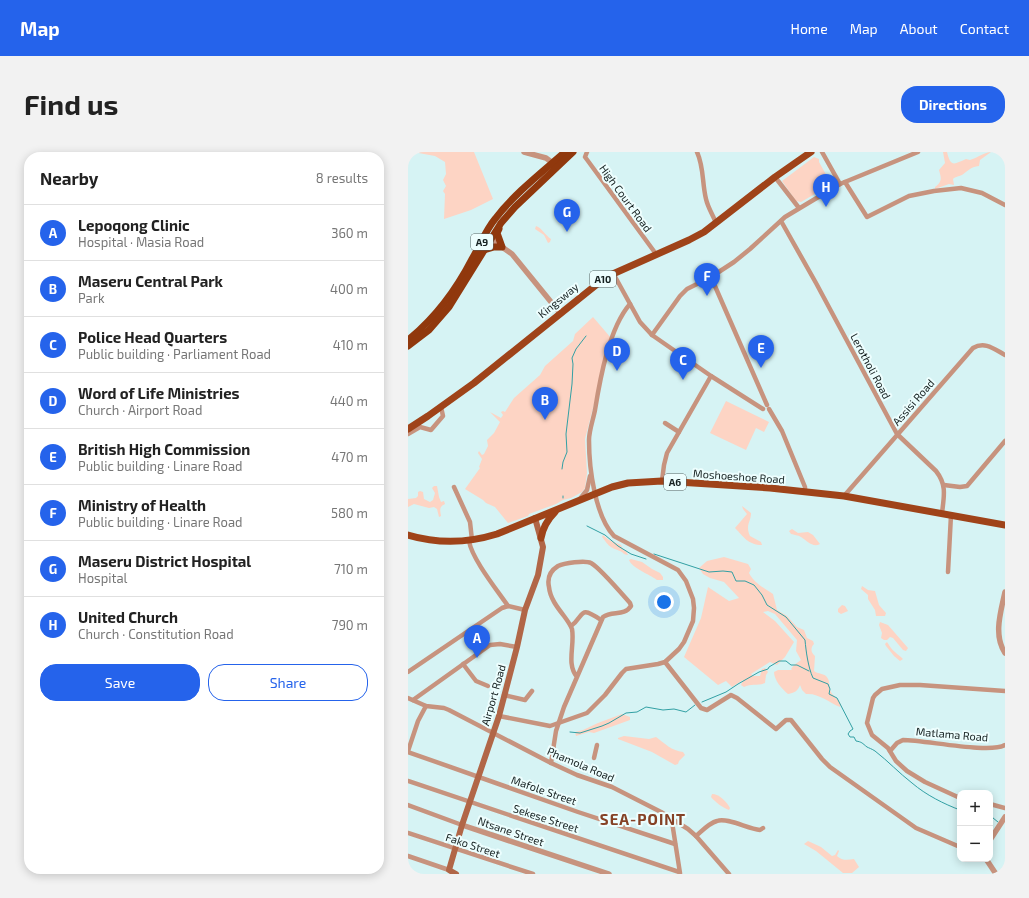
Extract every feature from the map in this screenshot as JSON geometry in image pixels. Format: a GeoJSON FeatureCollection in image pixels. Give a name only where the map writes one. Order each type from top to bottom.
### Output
{"type":"FeatureCollection","features":[{"type":"Feature","properties":{"kind":"highway","name":"A9"},"geometry":{"type":"LineString","coordinates":[[408,340],[444,303],[488,237],[515,206],[555,165],[565,152]]}},
{"type":"Feature","properties":{"kind":"highway","name":"A9"},"geometry":{"type":"LineString","coordinates":[[408,346],[429,330],[449,307],[484,250],[493,220],[504,208],[555,165],[573,152]]}},
{"type":"Feature","properties":{"kind":"highway"},"geometry":{"type":"LineString","coordinates":[[484,250],[494,247],[502,247],[497,233],[501,222]]}},
{"type":"Feature","properties":{"kind":"main road","name":"Kingsway"},"geometry":{"type":"LineString","coordinates":[[408,429],[441,407],[497,365],[596,284],[613,273],[689,240],[716,223],[775,177],[811,152]]}},
{"type":"Feature","properties":{"kind":"main road","name":"Moshoeshoe Road"},"geometry":{"type":"LineString","coordinates":[[408,535],[437,541],[470,541],[497,534],[612,487],[628,483],[662,481],[844,496],[1005,525]]}},
{"type":"Feature","properties":{"kind":"main road"},"geometry":{"type":"LineString","coordinates":[[541,538],[543,528],[547,521],[558,509]]}},
{"type":"Feature","properties":{"kind":"main road","name":"Airport Road"},"geometry":{"type":"LineString","coordinates":[[448,872],[462,825],[499,716],[525,610],[538,575],[542,546],[535,518]]}},
{"type":"Feature","properties":{"kind":"main road"},"geometry":{"type":"LineString","coordinates":[[448,872],[456,874]]}},
{"type":"Feature","properties":{"kind":"street"},"geometry":{"type":"LineString","coordinates":[[524,152],[546,158],[555,165]]}},
{"type":"Feature","properties":{"kind":"street","name":"High Court Road"},"geometry":{"type":"LineString","coordinates":[[587,152],[585,157],[656,254]]}},
{"type":"Feature","properties":{"kind":"street"},"geometry":{"type":"LineString","coordinates":[[697,152],[701,160],[708,207],[716,223]]}},
{"type":"Feature","properties":{"kind":"street"},"geometry":{"type":"LineString","coordinates":[[822,152],[842,183],[867,217],[909,196],[934,191],[962,188],[982,193],[1005,205]]}},
{"type":"Feature","properties":{"kind":"street"},"geometry":{"type":"LineString","coordinates":[[652,335],[680,296],[696,284],[711,277],[750,249],[781,221],[799,208],[842,183],[918,152]]}},
{"type":"Feature","properties":{"kind":"street"},"geometry":{"type":"LineString","coordinates":[[775,177],[799,208]]}},
{"type":"Feature","properties":{"kind":"street","name":"Lerotholi Road"},"geometry":{"type":"LineString","coordinates":[[781,221],[807,266],[897,434],[936,471],[944,484]]}},
{"type":"Feature","properties":{"kind":"street"},"geometry":{"type":"LineString","coordinates":[[488,237],[512,254],[560,313]]}},
{"type":"Feature","properties":{"kind":"street"},"geometry":{"type":"LineString","coordinates":[[613,273],[640,322],[652,335],[711,376],[756,404],[765,407]]}},
{"type":"Feature","properties":{"kind":"street"},"geometry":{"type":"LineString","coordinates":[[711,277],[763,397],[765,407],[782,431],[805,487],[805,492]]}},
{"type":"Feature","properties":{"kind":"street"},"geometry":{"type":"LineString","coordinates":[[578,501],[587,490],[590,473],[589,440],[598,391],[614,330],[622,312],[630,304]]}},
{"type":"Feature","properties":{"kind":"street","name":"Assisi Road"},"geometry":{"type":"LineString","coordinates":[[844,496],[973,348],[978,345],[987,345],[1005,355]]}},
{"type":"Feature","properties":{"kind":"street"},"geometry":{"type":"LineString","coordinates":[[662,481],[667,453],[711,376]]}},
{"type":"Feature","properties":{"kind":"street"},"geometry":{"type":"LineString","coordinates":[[756,404],[761,401],[763,397]]}},
{"type":"Feature","properties":{"kind":"street"},"geometry":{"type":"LineString","coordinates":[[408,434],[420,427],[432,430],[443,416],[441,407]]}},
{"type":"Feature","properties":{"kind":"street"},"geometry":{"type":"LineString","coordinates":[[408,425],[428,416]]}},
{"type":"Feature","properties":{"kind":"street"},"geometry":{"type":"LineString","coordinates":[[665,423],[679,432]]}},
{"type":"Feature","properties":{"kind":"street"},"geometry":{"type":"LineString","coordinates":[[942,513],[944,484],[960,487],[967,486],[1005,440]]}},
{"type":"Feature","properties":{"kind":"street"},"geometry":{"type":"LineString","coordinates":[[499,716],[546,726],[587,713],[605,695],[626,669],[665,662],[684,642],[693,621],[693,599],[686,581],[678,570],[614,536],[608,530],[600,514],[590,473]]}},
{"type":"Feature","properties":{"kind":"street"},"geometry":{"type":"LineString","coordinates":[[454,487],[470,522],[470,547],[508,606]]}},
{"type":"Feature","properties":{"kind":"street"},"geometry":{"type":"LineString","coordinates":[[948,572],[951,515]]}},
{"type":"Feature","properties":{"kind":"street"},"geometry":{"type":"LineString","coordinates":[[551,763],[556,731],[564,707],[578,677],[601,620],[607,614],[618,614],[627,611],[631,606],[630,603],[592,564],[576,562],[558,566],[548,578],[548,586],[551,598],[571,626],[573,649],[572,664],[578,677]]}},
{"type":"Feature","properties":{"kind":"street"},"geometry":{"type":"LineString","coordinates":[[1005,592],[999,625],[999,638],[1005,653]]}},
{"type":"Feature","properties":{"kind":"street"},"geometry":{"type":"LineString","coordinates":[[408,672],[502,608],[508,606],[525,610]]}},
{"type":"Feature","properties":{"kind":"street"},"geometry":{"type":"LineString","coordinates":[[571,626],[581,613],[584,612],[592,614],[601,620]]}},
{"type":"Feature","properties":{"kind":"street"},"geometry":{"type":"LineString","coordinates":[[411,699],[490,645],[500,644],[517,647]]}},
{"type":"Feature","properties":{"kind":"street"},"geometry":{"type":"LineString","coordinates":[[665,662],[704,709],[707,710],[727,696],[731,695],[737,698],[776,729],[786,720],[792,720],[830,767],[916,828],[957,846]]}},
{"type":"Feature","properties":{"kind":"street"},"geometry":{"type":"LineString","coordinates":[[463,664],[476,681],[488,686]]}},
{"type":"Feature","properties":{"kind":"street"},"geometry":{"type":"LineString","coordinates":[[957,797],[925,782],[906,771],[896,761],[890,751],[872,735],[867,723],[875,695],[882,689],[891,686],[920,685],[1005,691]]}},
{"type":"Feature","properties":{"kind":"street"},"geometry":{"type":"LineString","coordinates":[[504,695],[525,700],[532,691]]}},
{"type":"Feature","properties":{"kind":"street","name":"Phamola Road"},"geometry":{"type":"LineString","coordinates":[[411,699],[426,706],[449,710],[551,763],[577,775],[612,787],[647,804],[688,829],[729,874]]}},
{"type":"Feature","properties":{"kind":"street"},"geometry":{"type":"LineString","coordinates":[[408,752],[418,721],[426,706]]}},
{"type":"Feature","properties":{"kind":"street","name":"Matlama Road"},"geometry":{"type":"LineString","coordinates":[[890,751],[897,743],[903,740],[975,748],[1001,747],[1005,745]]}},
{"type":"Feature","properties":{"kind":"street"},"geometry":{"type":"LineString","coordinates":[[594,758],[597,744]]}},
{"type":"Feature","properties":{"kind":"street","name":"Mafole Street"},"geometry":{"type":"LineString","coordinates":[[408,752],[578,812],[675,844]]}},
{"type":"Feature","properties":{"kind":"street","name":"Sekese Street"},"geometry":{"type":"LineString","coordinates":[[408,781],[680,873]]}},
{"type":"Feature","properties":{"kind":"street","name":"Ntsane Street"},"geometry":{"type":"LineString","coordinates":[[408,805],[462,825],[609,874]]}},
{"type":"Feature","properties":{"kind":"street"},"geometry":{"type":"LineString","coordinates":[[993,805],[1005,808]]}},
{"type":"Feature","properties":{"kind":"street"},"geometry":{"type":"LineString","coordinates":[[993,835],[1005,817]]}},
{"type":"Feature","properties":{"kind":"street"},"geometry":{"type":"LineString","coordinates":[[673,820],[672,822],[680,873]]}},
{"type":"Feature","properties":{"kind":"street"},"geometry":{"type":"LineString","coordinates":[[696,836],[715,821],[720,820],[725,820],[755,830],[760,830],[763,828]]}},
{"type":"Feature","properties":{"kind":"street","name":"Fako Street"},"geometry":{"type":"LineString","coordinates":[[408,833],[533,874]]}},
{"type":"Feature","properties":{"kind":"street"},"geometry":{"type":"LineString","coordinates":[[408,856],[448,872]]}},
{"type":"Feature","properties":{"kind":"street"},"geometry":{"type":"LineString","coordinates":[[988,862],[996,874]]}},
{"type":"Feature","properties":{"kind":"shaded area"},"geometry":{"type":"Polygon","coordinates":[[[413,152],[474,152],[493,199],[471,210],[444,219],[445,194],[443,191],[446,186],[443,180],[446,174],[445,162],[435,156],[413,152]]]}},
{"type":"Feature","properties":{"kind":"shaded area"},"geometry":{"type":"Polygon","coordinates":[[[943,152],[947,152],[952,163],[956,163],[966,159],[970,160],[991,152],[980,160],[979,166],[971,168],[962,175],[953,179],[954,185],[949,184],[935,189],[941,179],[939,170],[945,163],[943,152]]]}},
{"type":"Feature","properties":{"kind":"shaded area"},"geometry":{"type":"Polygon","coordinates":[[[814,157],[819,159],[819,162],[828,178],[831,179],[832,184],[801,202],[796,201],[782,181],[814,157]]]}},
{"type":"Feature","properties":{"kind":"shaded area"},"geometry":{"type":"Polygon","coordinates":[[[536,226],[551,239],[550,242],[548,243],[544,235],[535,229],[536,226]]]}},
{"type":"Feature","properties":{"kind":"shaded area"},"geometry":{"type":"Polygon","coordinates":[[[593,317],[611,338],[585,439],[587,473],[585,488],[582,492],[571,498],[508,523],[495,507],[486,503],[465,489],[480,468],[482,459],[478,453],[479,451],[482,455],[484,454],[488,446],[487,440],[494,433],[500,422],[490,412],[501,418],[503,415],[501,412],[505,412],[514,398],[540,375],[545,366],[573,341],[575,334],[593,317]]]}},
{"type":"Feature","properties":{"kind":"shaded area"},"geometry":{"type":"Polygon","coordinates":[[[726,401],[769,422],[764,432],[756,428],[746,450],[710,433],[726,401]]]}},
{"type":"Feature","properties":{"kind":"shaded area"},"geometry":{"type":"Polygon","coordinates":[[[437,486],[441,502],[444,501],[445,504],[440,508],[441,516],[439,517],[437,509],[434,507],[429,508],[414,504],[408,507],[408,499],[416,498],[418,496],[418,492],[420,491],[423,492],[424,499],[430,502],[433,500],[435,493],[432,488],[437,486]]]}},
{"type":"Feature","properties":{"kind":"shaded area"},"geometry":{"type":"Polygon","coordinates":[[[742,506],[751,513],[748,526],[750,536],[761,542],[762,545],[753,544],[735,528],[747,514],[742,506]]]}},
{"type":"Feature","properties":{"kind":"shaded area"},"geometry":{"type":"Polygon","coordinates":[[[792,529],[798,533],[808,532],[813,535],[820,544],[812,545],[800,536],[791,534],[789,531],[792,529]]]}},
{"type":"Feature","properties":{"kind":"shaded area"},"geometry":{"type":"Polygon","coordinates":[[[603,535],[609,540],[621,545],[623,550],[626,551],[628,555],[625,555],[621,551],[610,546],[602,537],[603,535]]]}},
{"type":"Feature","properties":{"kind":"shaded area"},"geometry":{"type":"Polygon","coordinates":[[[724,557],[748,564],[751,569],[749,573],[754,580],[773,594],[777,610],[787,616],[797,627],[804,630],[807,638],[813,641],[814,644],[812,650],[815,656],[814,671],[828,678],[831,692],[840,703],[840,707],[819,696],[806,694],[800,685],[796,691],[792,693],[788,694],[783,690],[775,678],[774,672],[778,670],[792,670],[791,669],[794,665],[801,660],[796,651],[797,640],[775,614],[768,611],[763,612],[775,621],[794,642],[785,657],[777,665],[770,662],[751,674],[753,676],[760,676],[762,669],[765,668],[768,672],[765,683],[744,687],[741,685],[743,680],[732,687],[726,681],[718,685],[684,657],[701,618],[708,587],[729,601],[739,598],[724,582],[710,578],[703,574],[699,568],[707,561],[724,557]]]}},
{"type":"Feature","properties":{"kind":"shaded area"},"geometry":{"type":"Polygon","coordinates":[[[631,559],[642,562],[660,573],[663,580],[657,580],[637,568],[629,560],[631,559]]]}},
{"type":"Feature","properties":{"kind":"shaded area"},"geometry":{"type":"Polygon","coordinates":[[[862,586],[868,590],[875,591],[879,605],[886,613],[885,616],[876,616],[875,610],[868,599],[868,595],[861,589],[862,586]]]}},
{"type":"Feature","properties":{"kind":"shaded area"},"geometry":{"type":"Polygon","coordinates":[[[842,605],[845,606],[848,611],[841,614],[838,612],[838,609],[842,605]]]}},
{"type":"Feature","properties":{"kind":"shaded area"},"geometry":{"type":"Polygon","coordinates":[[[880,622],[888,625],[908,648],[906,651],[903,650],[893,638],[890,637],[887,640],[884,640],[881,638],[882,633],[879,625],[880,622]]]}},
{"type":"Feature","properties":{"kind":"shaded area"},"geometry":{"type":"Polygon","coordinates":[[[887,642],[903,659],[900,661],[894,656],[885,644],[887,642]]]}},
{"type":"Feature","properties":{"kind":"shaded area"},"geometry":{"type":"Polygon","coordinates":[[[622,714],[630,717],[630,720],[594,733],[589,732],[576,736],[575,732],[622,714]]]}},
{"type":"Feature","properties":{"kind":"shaded area"},"geometry":{"type":"Polygon","coordinates":[[[624,736],[649,739],[656,737],[672,748],[683,752],[685,755],[678,764],[675,765],[652,752],[618,739],[624,736]]]}},
{"type":"Feature","properties":{"kind":"shaded area"},"geometry":{"type":"Polygon","coordinates":[[[712,794],[717,795],[725,801],[730,808],[729,810],[715,801],[711,797],[712,794]]]}},
{"type":"Feature","properties":{"kind":"shaded area"},"geometry":{"type":"Polygon","coordinates":[[[808,841],[821,847],[832,856],[835,855],[838,850],[837,856],[839,858],[845,860],[854,859],[859,867],[852,873],[843,873],[816,851],[804,844],[808,841]]]}},
{"type":"Feature","properties":{"kind":"waterway"},"geometry":{"type":"LineString","coordinates":[[562,469],[567,452],[566,434],[572,384],[572,358],[576,349],[586,336]]}},
{"type":"Feature","properties":{"kind":"waterway"},"geometry":{"type":"LineString","coordinates":[[587,526],[605,535],[618,546],[631,554],[646,559]]}},
{"type":"Feature","properties":{"kind":"waterway"},"geometry":{"type":"LineString","coordinates":[[654,554],[709,572],[732,572],[736,581],[745,581],[754,585],[762,595],[767,605],[786,617],[805,640],[811,674],[813,678],[828,684],[830,689],[829,694],[837,698],[853,729],[848,734],[850,737],[854,737],[856,741],[861,742],[875,751],[923,791],[941,802],[957,809]]}},
{"type":"Feature","properties":{"kind":"waterway"},"geometry":{"type":"LineString","coordinates":[[702,702],[726,692],[759,672],[768,669],[779,661],[786,661],[791,665],[797,665],[809,671]]}},
{"type":"Feature","properties":{"kind":"waterway"},"geometry":{"type":"LineString","coordinates":[[570,732],[580,733],[602,726],[626,713],[637,712],[646,707],[663,710],[674,709],[686,712],[695,705]]}},
{"type":"Feature","properties":{"kind":"waterway"},"geometry":{"type":"LineString","coordinates":[[993,818],[998,822]]}},
{"type":"Feature","properties":{"kind":"place","name":"United Church"},"geometry":{"type":"Point","coordinates":[826,207]}},
{"type":"Feature","properties":{"kind":"place","name":"Maseru District Hospital"},"geometry":{"type":"Point","coordinates":[567,232]}},
{"type":"Feature","properties":{"kind":"place","name":"Ministry of Health"},"geometry":{"type":"Point","coordinates":[707,296]}},
{"type":"Feature","properties":{"kind":"place","name":"British High Commission"},"geometry":{"type":"Point","coordinates":[761,368]}},
{"type":"Feature","properties":{"kind":"place","name":"Word of Life Ministries"},"geometry":{"type":"Point","coordinates":[617,371]}},
{"type":"Feature","properties":{"kind":"place","name":"Police Head Quarters"},"geometry":{"type":"Point","coordinates":[683,380]}},
{"type":"Feature","properties":{"kind":"place","name":"Maseru Central Park"},"geometry":{"type":"Point","coordinates":[545,420]}},
{"type":"Feature","properties":{"kind":"place","name":"Lepoqong Clinic"},"geometry":{"type":"Point","coordinates":[477,658]}},
{"type":"Feature","properties":{"kind":"district","name":"SEA-POINT"},"geometry":{"type":"Point","coordinates":[643,819]}}]}
